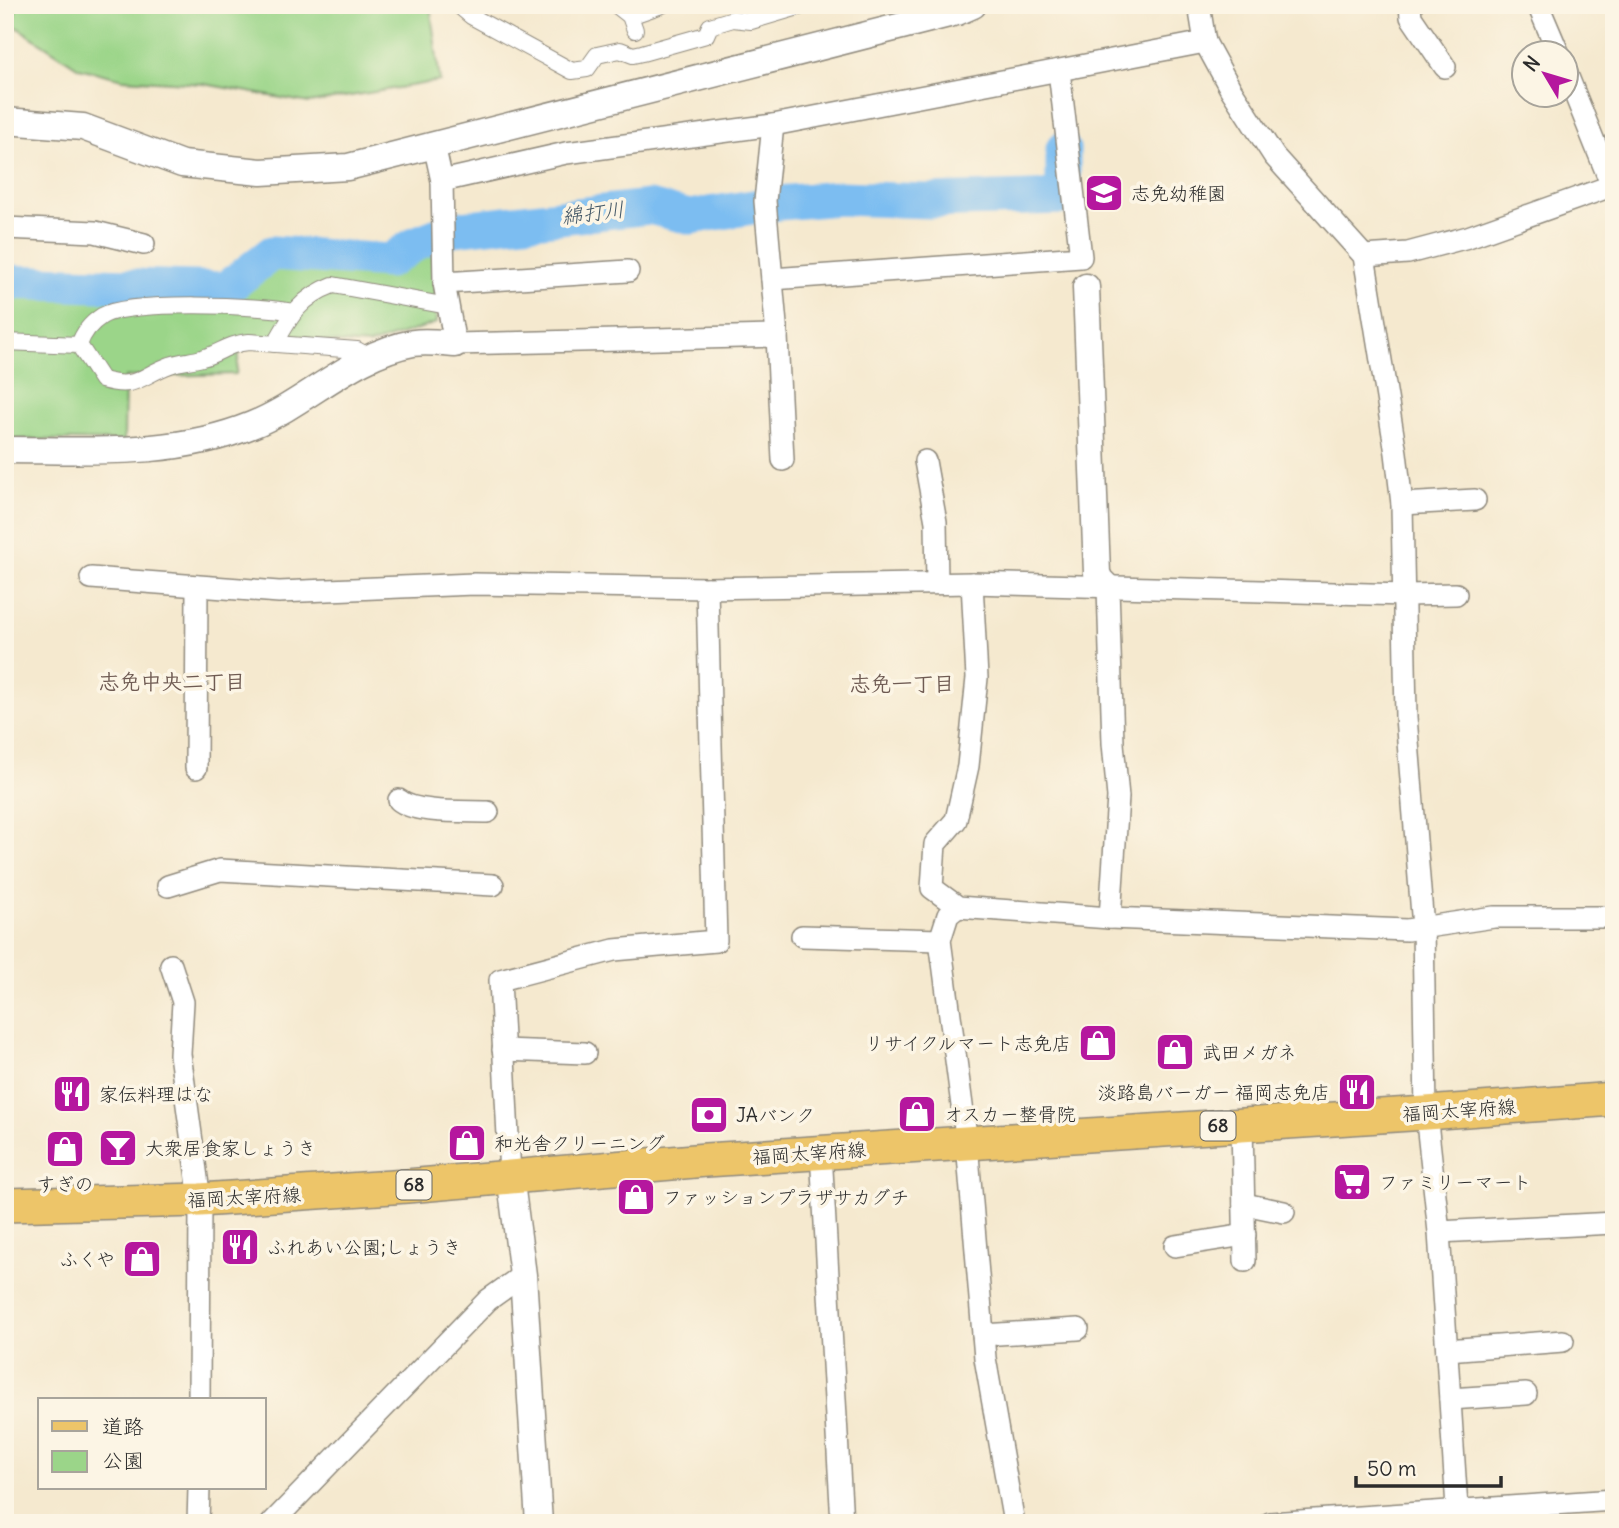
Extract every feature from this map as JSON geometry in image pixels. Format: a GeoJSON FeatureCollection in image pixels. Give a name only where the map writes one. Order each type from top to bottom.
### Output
{"type":"FeatureCollection","features":[{"type":"Feature","properties":{"kind":"main road","name":"福岡太宰府線"},"geometry":{"type":"LineString","coordinates":[[5,1205],[200,1200],[821,1152],[1426,1113],[1614,1098]]}},
{"type":"Feature","properties":{"kind":"street"},"geometry":{"type":"LineString","coordinates":[[458,5],[471,16],[572,71],[587,69],[597,55],[620,50],[633,55],[642,53],[706,35],[710,26],[733,19],[751,22],[805,5]]}},
{"type":"Feature","properties":{"kind":"street"},"geometry":{"type":"LineString","coordinates":[[616,5],[632,23],[662,5]]}},
{"type":"Feature","properties":{"kind":"street"},"geometry":{"type":"LineString","coordinates":[[5,121],[83,127],[182,164],[261,172],[348,167],[957,12],[973,5]]}},
{"type":"Feature","properties":{"kind":"street"},"geometry":{"type":"LineString","coordinates":[[1200,5],[1205,42],[1230,88],[1274,156],[1364,256],[1402,504],[1406,717],[1423,927],[1426,1113],[1439,1232],[1457,1517]]}},
{"type":"Feature","properties":{"kind":"street"},"geometry":{"type":"LineString","coordinates":[[1410,5],[1411,17],[1445,67]]}},
{"type":"Feature","properties":{"kind":"street"},"geometry":{"type":"LineString","coordinates":[[1538,5],[1552,38]]}},
{"type":"Feature","properties":{"kind":"street"},"geometry":{"type":"LineString","coordinates":[[442,181],[566,153],[773,125],[1205,42]]}},
{"type":"Feature","properties":{"kind":"street"},"geometry":{"type":"LineString","coordinates":[[772,279],[1081,257],[1059,71]]}},
{"type":"Feature","properties":{"kind":"street"},"geometry":{"type":"LineString","coordinates":[[1364,256],[1408,253],[1468,237],[1613,187],[1580,106]]}},
{"type":"Feature","properties":{"kind":"street"},"geometry":{"type":"LineString","coordinates":[[773,125],[765,201],[777,336],[783,460]]}},
{"type":"Feature","properties":{"kind":"street"},"geometry":{"type":"LineString","coordinates":[[434,145],[442,181],[444,283],[455,344]]}},
{"type":"Feature","properties":{"kind":"street"},"geometry":{"type":"LineString","coordinates":[[5,228],[95,232],[144,244]]}},
{"type":"Feature","properties":{"kind":"street"},"geometry":{"type":"LineString","coordinates":[[444,283],[628,271]]}},
{"type":"Feature","properties":{"kind":"street"},"geometry":{"type":"LineString","coordinates":[[275,344],[294,312],[315,292],[333,285],[448,306]]}},
{"type":"Feature","properties":{"kind":"street"},"geometry":{"type":"LineString","coordinates":[[1086,287],[1097,573],[1108,588],[1113,743],[1118,797],[1110,918]]}},
{"type":"Feature","properties":{"kind":"street"},"geometry":{"type":"LineString","coordinates":[[79,345],[83,333],[103,315],[136,306],[234,307],[294,312]]}},
{"type":"Feature","properties":{"kind":"street"},"geometry":{"type":"LineString","coordinates":[[5,450],[158,449],[220,436],[253,425],[286,408],[354,366],[417,342],[455,344],[777,336]]}},
{"type":"Feature","properties":{"kind":"street"},"geometry":{"type":"LineString","coordinates":[[5,342],[79,345]]}},
{"type":"Feature","properties":{"kind":"street"},"geometry":{"type":"LineString","coordinates":[[79,345],[102,380],[116,384],[135,383],[170,365],[205,358],[233,344],[249,342],[357,350],[371,358]]}},
{"type":"Feature","properties":{"kind":"street"},"geometry":{"type":"LineString","coordinates":[[925,461],[936,522],[937,583]]}},
{"type":"Feature","properties":{"kind":"street"},"geometry":{"type":"LineString","coordinates":[[1402,504],[1475,500]]}},
{"type":"Feature","properties":{"kind":"street"},"geometry":{"type":"LineString","coordinates":[[91,578],[279,592],[474,584],[707,588],[972,583],[1405,595],[1456,594]]}},
{"type":"Feature","properties":{"kind":"street"},"geometry":{"type":"LineString","coordinates":[[972,583],[977,678],[968,766],[956,820],[935,844],[932,888],[958,907],[1110,918],[1407,930],[1494,917],[1614,918]]}},
{"type":"Feature","properties":{"kind":"street"},"geometry":{"type":"LineString","coordinates":[[196,768],[197,586]]}},
{"type":"Feature","properties":{"kind":"street"},"geometry":{"type":"LineString","coordinates":[[539,1523],[523,1275],[510,1175],[500,980],[614,950],[716,940],[707,588]]}},
{"type":"Feature","properties":{"kind":"street"},"geometry":{"type":"LineString","coordinates":[[398,800],[419,808],[488,812]]}},
{"type":"Feature","properties":{"kind":"street"},"geometry":{"type":"LineString","coordinates":[[168,886],[220,870],[493,885]]}},
{"type":"Feature","properties":{"kind":"street"},"geometry":{"type":"LineString","coordinates":[[958,907],[948,915],[940,940],[967,1143],[985,1358],[1014,1523]]}},
{"type":"Feature","properties":{"kind":"street"},"geometry":{"type":"LineString","coordinates":[[802,936],[940,940]]}},
{"type":"Feature","properties":{"kind":"street"},"geometry":{"type":"LineString","coordinates":[[171,965],[183,1002],[180,1054],[200,1200],[199,1398]]}},
{"type":"Feature","properties":{"kind":"street"},"geometry":{"type":"LineString","coordinates":[[503,1050],[585,1054]]}},
{"type":"Feature","properties":{"kind":"street"},"geometry":{"type":"LineString","coordinates":[[1242,1125],[1245,1261]]}},
{"type":"Feature","properties":{"kind":"street"},"geometry":{"type":"LineString","coordinates":[[821,1152],[842,1523]]}},
{"type":"Feature","properties":{"kind":"street"},"geometry":{"type":"LineString","coordinates":[[1244,1205],[1284,1212]]}},
{"type":"Feature","properties":{"kind":"street"},"geometry":{"type":"LineString","coordinates":[[1439,1232],[1614,1223]]}},
{"type":"Feature","properties":{"kind":"street"},"geometry":{"type":"LineString","coordinates":[[1175,1246],[1245,1235]]}},
{"type":"Feature","properties":{"kind":"street"},"geometry":{"type":"LineString","coordinates":[[272,1523],[488,1300],[523,1275]]}},
{"type":"Feature","properties":{"kind":"street"},"geometry":{"type":"LineString","coordinates":[[983,1335],[1078,1329]]}},
{"type":"Feature","properties":{"kind":"street"},"geometry":{"type":"LineString","coordinates":[[1447,1350],[1563,1341]]}},
{"type":"Feature","properties":{"kind":"street"},"geometry":{"type":"LineString","coordinates":[[1450,1399],[1526,1394]]}},
{"type":"Feature","properties":{"kind":"street"},"geometry":{"type":"LineString","coordinates":[[198,1523],[199,1490]]}},
{"type":"Feature","properties":{"kind":"street"},"geometry":{"type":"LineString","coordinates":[[1270,1523],[1457,1517],[1614,1500]]}},
{"type":"Feature","properties":{"kind":"green space"},"geometry":{"type":"Polygon","coordinates":[[[17,5],[430,5],[440,81],[309,103],[204,84],[123,79],[79,68],[12,24],[17,5]]]}},
{"type":"Feature","properties":{"kind":"green space"},"geometry":{"type":"Polygon","coordinates":[[[435,239],[436,323],[369,345],[242,336],[236,374],[125,377],[124,441],[5,439],[5,278],[232,294],[275,256],[401,262],[435,239]]]}},
{"type":"Feature","properties":{"kind":"waterway","name":"綿打川"},"geometry":{"type":"LineString","coordinates":[[5,282],[226,289],[272,253],[389,261],[417,243],[453,229],[649,207],[690,217],[778,203],[839,198],[929,201],[1063,197],[1063,149]]}},
{"type":"Feature","properties":{"kind":"place","name":"志免幼稚園"},"geometry":{"type":"Point","coordinates":[1104,193]}},
{"type":"Feature","properties":{"kind":"place","name":"リサイクルマート志免店"},"geometry":{"type":"Point","coordinates":[1098,1043]}},
{"type":"Feature","properties":{"kind":"place","name":"武田メガネ"},"geometry":{"type":"Point","coordinates":[1175,1052]}},
{"type":"Feature","properties":{"kind":"place","name":"淡路島バーガー 福岡志免店"},"geometry":{"type":"Point","coordinates":[1357,1092]}},
{"type":"Feature","properties":{"kind":"place","name":"家伝料理はな"},"geometry":{"type":"Point","coordinates":[72,1094]}},
{"type":"Feature","properties":{"kind":"place","name":"オスカー整骨院"},"geometry":{"type":"Point","coordinates":[917,1114]}},
{"type":"Feature","properties":{"kind":"place","name":"JAバンク"},"geometry":{"type":"Point","coordinates":[709,1115]}},
{"type":"Feature","properties":{"kind":"place","name":"和光舎クリーニング"},"geometry":{"type":"Point","coordinates":[467,1143]}},
{"type":"Feature","properties":{"kind":"place","name":"大衆居食家しょうき"},"geometry":{"type":"Point","coordinates":[118,1148]}},
{"type":"Feature","properties":{"kind":"place","name":"すぎの"},"geometry":{"type":"Point","coordinates":[65,1149]}},
{"type":"Feature","properties":{"kind":"place","name":"ファミリーマート"},"geometry":{"type":"Point","coordinates":[1352,1182]}},
{"type":"Feature","properties":{"kind":"place","name":"ファッションプラザサカグチ"},"geometry":{"type":"Point","coordinates":[636,1197]}},
{"type":"Feature","properties":{"kind":"place","name":"ふれあい公園;しょうき"},"geometry":{"type":"Point","coordinates":[240,1247]}},
{"type":"Feature","properties":{"kind":"place","name":"ふくや"},"geometry":{"type":"Point","coordinates":[142,1259]}},
{"type":"Feature","properties":{"kind":"district","name":"志免中央二丁目"},"geometry":{"type":"Point","coordinates":[172,682]}},
{"type":"Feature","properties":{"kind":"district","name":"志免一丁目"},"geometry":{"type":"Point","coordinates":[902,684]}}]}
